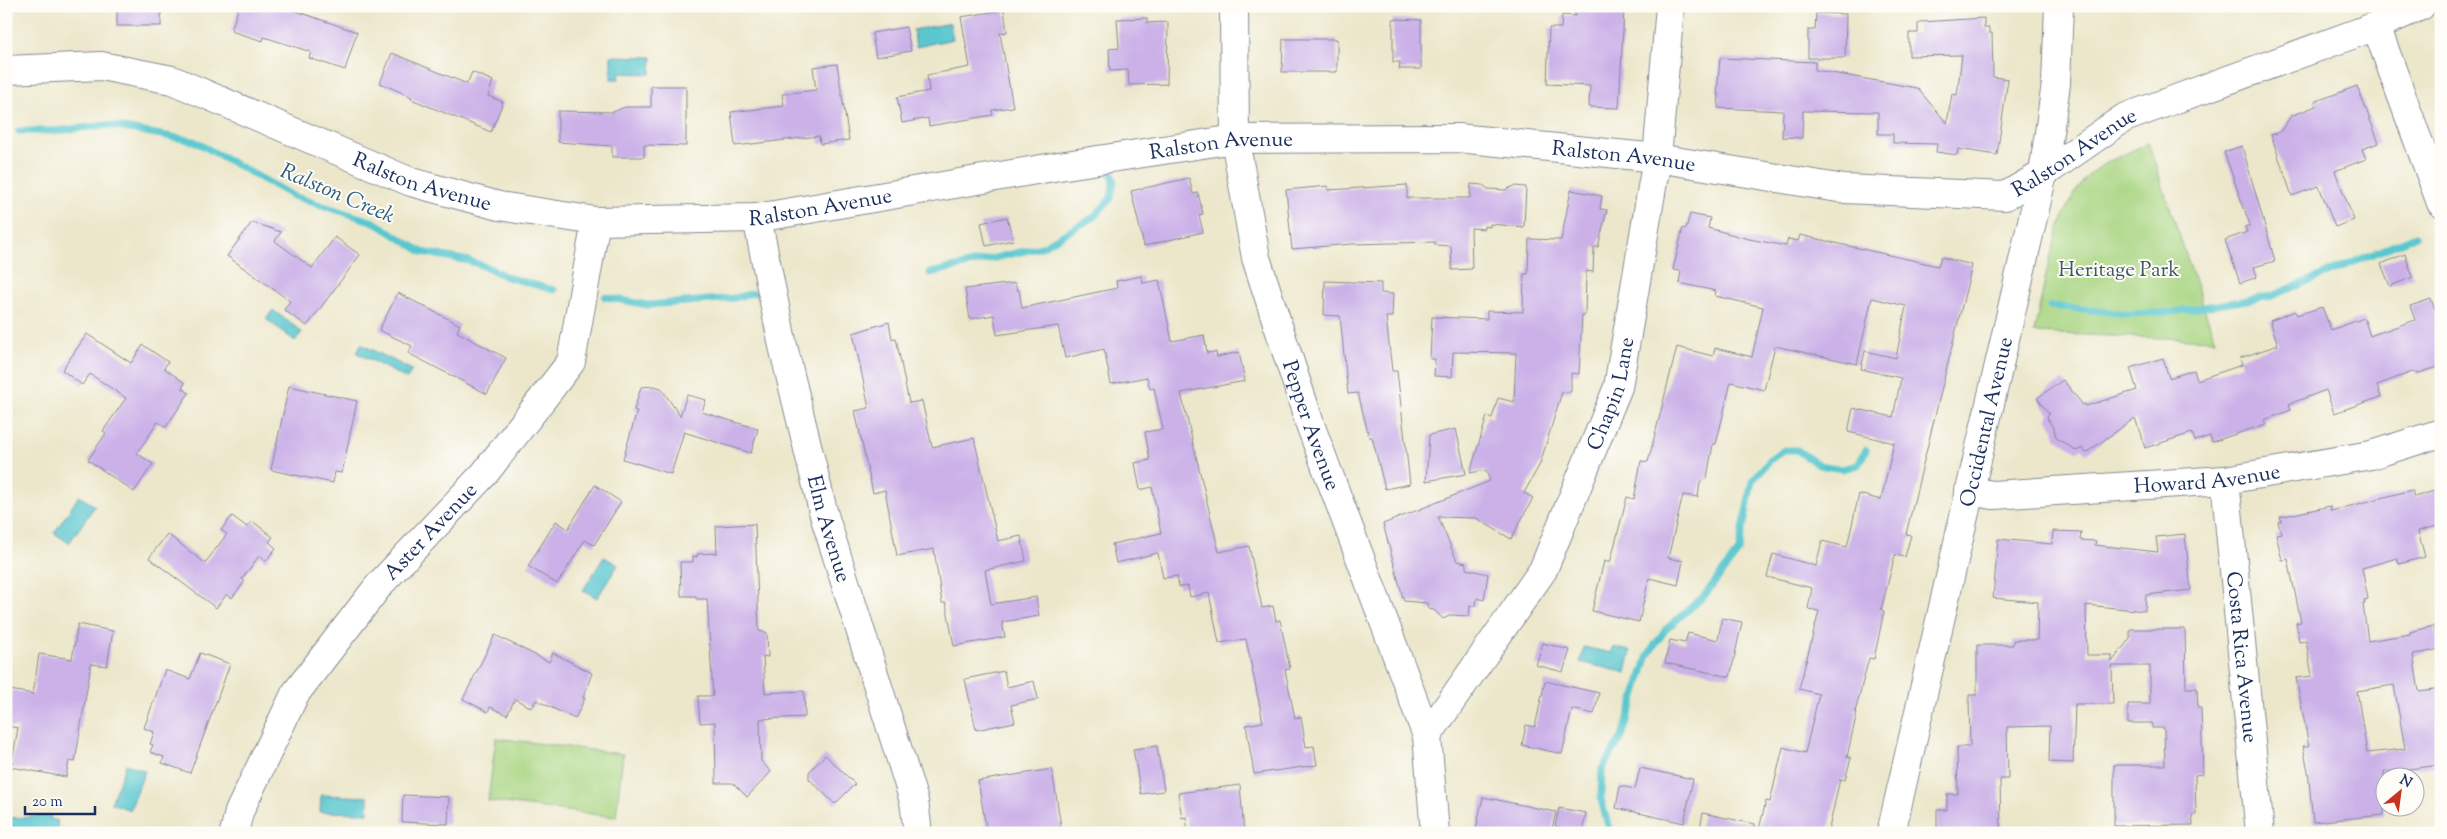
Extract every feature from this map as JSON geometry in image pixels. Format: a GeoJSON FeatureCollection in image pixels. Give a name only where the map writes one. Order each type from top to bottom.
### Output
{"type":"FeatureCollection","features":[{"type":"Feature","properties":{"kind":"street","name":"Pepper Avenue"},"geometry":{"type":"LineString","coordinates":[[1234,6],[1235,139],[1259,268],[1311,427],[1427,736],[1435,833]]}},
{"type":"Feature","properties":{"kind":"street","name":"Chapin Lane"},"geometry":{"type":"LineString","coordinates":[[1427,736],[1543,570],[1618,387],[1657,158],[1670,6]]}},
{"type":"Feature","properties":{"kind":"street","name":"Occidental Avenue"},"geometry":{"type":"LineString","coordinates":[[1891,833],[2043,174],[2056,84],[2059,6]]}},
{"type":"Feature","properties":{"kind":"street","name":"Ralston Avenue"},"geometry":{"type":"LineString","coordinates":[[6,70],[101,66],[172,80],[411,182],[499,206],[596,221],[757,218],[1058,166],[1235,139],[1458,138],[1657,158],[1844,189],[2005,196],[2043,174],[2124,118],[2376,26],[2421,6]]}},
{"type":"Feature","properties":{"kind":"street"},"geometry":{"type":"LineString","coordinates":[[2376,26],[2441,203]]}},
{"type":"Feature","properties":{"kind":"street","name":"Elm Avenue"},"geometry":{"type":"LineString","coordinates":[[757,218],[783,346],[824,515],[914,801],[918,833]]}},
{"type":"Feature","properties":{"kind":"street","name":"Aster Avenue"},"geometry":{"type":"LineString","coordinates":[[234,833],[239,812],[295,694],[380,584],[485,473],[571,362],[596,221]]}},
{"type":"Feature","properties":{"kind":"street","name":"Howard Avenue"},"geometry":{"type":"LineString","coordinates":[[1969,491],[1993,495],[2226,480],[2371,455],[2441,432]]}},
{"type":"Feature","properties":{"kind":"street","name":"Costa Rica Avenue"},"geometry":{"type":"LineString","coordinates":[[2226,480],[2260,833]]}},
{"type":"Feature","properties":{"kind":"green space","name":"Heritage Park"},"geometry":{"type":"Polygon","coordinates":[[[2148,143],[2215,340],[2034,333],[2052,250],[2067,208],[2077,190],[2088,176],[2102,166],[2148,143]]]}},
{"type":"Feature","properties":{"kind":"green space"},"geometry":{"type":"Polygon","coordinates":[[[496,738],[623,754],[616,817],[488,801],[496,738]]]}},
{"type":"Feature","properties":{"kind":"water"},"geometry":{"type":"Polygon","coordinates":[[[950,23],[953,39],[916,47],[913,30],[950,23]]]}},
{"type":"Feature","properties":{"kind":"water"},"geometry":{"type":"Polygon","coordinates":[[[611,56],[652,57],[651,74],[619,73],[619,79],[611,79],[611,56]]]}},
{"type":"Feature","properties":{"kind":"water"},"geometry":{"type":"Polygon","coordinates":[[[273,310],[302,332],[295,341],[266,319],[273,310]]]}},
{"type":"Feature","properties":{"kind":"water"},"geometry":{"type":"Polygon","coordinates":[[[361,344],[412,370],[407,379],[357,353],[361,344]]]}},
{"type":"Feature","properties":{"kind":"water"},"geometry":{"type":"Polygon","coordinates":[[[79,496],[95,506],[69,543],[54,533],[79,496]]]}},
{"type":"Feature","properties":{"kind":"water"},"geometry":{"type":"Polygon","coordinates":[[[604,557],[618,565],[597,598],[583,590],[604,557]]]}},
{"type":"Feature","properties":{"kind":"water"},"geometry":{"type":"Polygon","coordinates":[[[1584,647],[1611,653],[1613,647],[1631,651],[1626,673],[1580,662],[1584,647]]]}},
{"type":"Feature","properties":{"kind":"water"},"geometry":{"type":"Polygon","coordinates":[[[126,764],[145,771],[130,810],[111,803],[126,764]]]}},
{"type":"Feature","properties":{"kind":"water"},"geometry":{"type":"Polygon","coordinates":[[[321,795],[368,797],[368,813],[320,812],[321,795]]]}},
{"type":"Feature","properties":{"kind":"water"},"geometry":{"type":"Polygon","coordinates":[[[51,816],[51,820],[57,820],[58,829],[52,830],[52,833],[11,833],[10,818],[51,816]]]}},
{"type":"Feature","properties":{"kind":"building"},"geometry":{"type":"Polygon","coordinates":[[[117,6],[161,6],[161,26],[117,26],[117,6]]]}},
{"type":"Feature","properties":{"kind":"building"},"geometry":{"type":"Polygon","coordinates":[[[239,6],[281,6],[357,32],[345,70],[309,58],[311,52],[264,37],[263,41],[231,31],[239,6]]]}},
{"type":"Feature","properties":{"kind":"building"},"geometry":{"type":"Polygon","coordinates":[[[1575,6],[1619,6],[1618,9],[1624,9],[1619,108],[1589,107],[1590,86],[1547,84],[1549,28],[1561,28],[1562,15],[1575,16],[1575,6]]]}},
{"type":"Feature","properties":{"kind":"building"},"geometry":{"type":"Polygon","coordinates":[[[1004,10],[1007,32],[1000,33],[1013,107],[992,110],[993,115],[929,126],[928,118],[902,123],[897,97],[929,91],[927,75],[970,67],[961,17],[1004,10]]]}},
{"type":"Feature","properties":{"kind":"building"},"geometry":{"type":"Polygon","coordinates":[[[1816,13],[1846,14],[1845,58],[1808,58],[1808,30],[1815,30],[1816,13]]]}},
{"type":"Feature","properties":{"kind":"building"},"geometry":{"type":"Polygon","coordinates":[[[1147,18],[1147,23],[1168,22],[1167,84],[1129,85],[1128,70],[1110,71],[1109,49],[1119,48],[1117,19],[1147,18]]]}},
{"type":"Feature","properties":{"kind":"building"},"geometry":{"type":"Polygon","coordinates":[[[1984,18],[1984,28],[1989,28],[1989,33],[1992,33],[1993,77],[2008,79],[1997,155],[1958,149],[1957,155],[1936,152],[1937,144],[1893,143],[1893,134],[1878,134],[1878,112],[1803,111],[1802,138],[1782,137],[1783,111],[1718,108],[1719,94],[1717,94],[1720,58],[1815,62],[1815,70],[1917,88],[1947,123],[1952,94],[1957,95],[1962,55],[1909,56],[1909,33],[1918,33],[1918,24],[1921,22],[1984,18]]]}},
{"type":"Feature","properties":{"kind":"building"},"geometry":{"type":"Polygon","coordinates":[[[1393,19],[1421,20],[1421,69],[1399,69],[1400,62],[1393,62],[1393,19]]]}},
{"type":"Feature","properties":{"kind":"building"},"geometry":{"type":"Polygon","coordinates":[[[906,27],[911,51],[876,57],[872,33],[906,27]]]}},
{"type":"Feature","properties":{"kind":"building"},"geometry":{"type":"Polygon","coordinates":[[[1283,39],[1337,39],[1337,72],[1282,72],[1283,39]]]}},
{"type":"Feature","properties":{"kind":"building"},"geometry":{"type":"Polygon","coordinates":[[[392,53],[467,84],[472,72],[493,81],[488,96],[503,102],[491,132],[411,99],[412,97],[380,83],[392,53]]]}},
{"type":"Feature","properties":{"kind":"building"},"geometry":{"type":"Polygon","coordinates":[[[837,64],[849,140],[820,144],[819,136],[735,146],[731,112],[784,106],[782,94],[816,90],[813,67],[837,64]]]}},
{"type":"Feature","properties":{"kind":"building"},"geometry":{"type":"Polygon","coordinates":[[[651,86],[686,86],[686,146],[644,145],[644,157],[612,157],[612,146],[558,142],[558,111],[613,112],[625,107],[651,107],[651,86]]]}},
{"type":"Feature","properties":{"kind":"building"},"geometry":{"type":"Polygon","coordinates":[[[2357,86],[2379,143],[2362,149],[2366,159],[2335,171],[2354,220],[2335,227],[2319,186],[2292,196],[2271,135],[2280,132],[2291,116],[2316,106],[2314,102],[2357,86]]]}},
{"type":"Feature","properties":{"kind":"building"},"geometry":{"type":"Polygon","coordinates":[[[2242,146],[2275,261],[2254,267],[2257,277],[2240,283],[2225,240],[2247,232],[2245,227],[2250,225],[2224,152],[2242,146]]]}},
{"type":"Feature","properties":{"kind":"building"},"geometry":{"type":"Polygon","coordinates":[[[1189,178],[1193,194],[1198,193],[1203,214],[1199,215],[1203,232],[1144,246],[1131,191],[1189,178]]]}},
{"type":"Feature","properties":{"kind":"building"},"geometry":{"type":"Polygon","coordinates":[[[1471,184],[1483,185],[1488,189],[1505,190],[1514,186],[1526,187],[1524,227],[1490,224],[1490,227],[1484,226],[1484,229],[1471,228],[1472,269],[1452,270],[1451,246],[1435,245],[1435,242],[1352,244],[1292,249],[1286,190],[1328,186],[1328,190],[1407,185],[1407,198],[1470,198],[1471,184]]]}},
{"type":"Feature","properties":{"kind":"building"},"geometry":{"type":"Polygon","coordinates":[[[1571,190],[1602,196],[1600,209],[1607,210],[1598,247],[1594,247],[1593,272],[1586,271],[1585,315],[1582,315],[1579,374],[1571,373],[1571,392],[1562,392],[1540,464],[1524,493],[1533,498],[1511,539],[1476,518],[1438,517],[1457,561],[1466,563],[1466,569],[1488,574],[1484,600],[1477,598],[1476,606],[1470,606],[1469,616],[1451,615],[1443,619],[1434,610],[1428,609],[1427,603],[1404,601],[1383,524],[1490,481],[1486,470],[1470,473],[1487,416],[1492,418],[1498,398],[1514,402],[1516,353],[1453,352],[1452,377],[1434,376],[1435,359],[1430,359],[1432,317],[1487,319],[1487,311],[1523,312],[1524,274],[1528,274],[1529,239],[1561,240],[1571,190]]]}},
{"type":"Feature","properties":{"kind":"building"},"geometry":{"type":"Polygon","coordinates":[[[1690,214],[1710,218],[1708,228],[1786,246],[1788,239],[1798,241],[1800,235],[1938,266],[1941,257],[1972,265],[1906,534],[1911,535],[1905,557],[1895,555],[1881,610],[1884,611],[1874,659],[1869,658],[1855,712],[1857,712],[1847,757],[1851,758],[1845,780],[1840,779],[1828,833],[1758,833],[1766,801],[1770,802],[1783,747],[1805,753],[1819,694],[1799,689],[1819,611],[1808,609],[1812,588],[1767,577],[1773,554],[1816,566],[1822,541],[1847,547],[1859,494],[1881,500],[1894,443],[1848,432],[1853,408],[1893,417],[1901,378],[1861,369],[1865,351],[1896,358],[1906,306],[1872,298],[1857,364],[1775,346],[1764,390],[1731,382],[1716,444],[1713,444],[1707,478],[1700,482],[1698,497],[1683,495],[1668,558],[1683,561],[1678,585],[1649,578],[1639,622],[1592,611],[1604,561],[1610,563],[1627,497],[1634,499],[1641,461],[1648,462],[1677,347],[1713,356],[1715,348],[1752,357],[1763,307],[1715,296],[1716,291],[1679,283],[1681,271],[1673,270],[1683,228],[1686,229],[1690,214]]]}},
{"type":"Feature","properties":{"kind":"building"},"geometry":{"type":"Polygon","coordinates":[[[1007,217],[1013,240],[986,246],[981,223],[1007,217]]]}},
{"type":"Feature","properties":{"kind":"building"},"geometry":{"type":"Polygon","coordinates":[[[252,222],[281,232],[275,241],[312,268],[335,237],[360,255],[307,326],[284,310],[290,301],[227,256],[252,222]]]}},
{"type":"Feature","properties":{"kind":"building"},"geometry":{"type":"Polygon","coordinates":[[[2405,254],[2413,277],[2390,286],[2381,264],[2405,254]]]}},
{"type":"Feature","properties":{"kind":"building"},"geometry":{"type":"Polygon","coordinates":[[[1142,276],[1143,283],[1159,280],[1172,341],[1204,335],[1207,353],[1216,352],[1217,357],[1239,352],[1245,381],[1181,393],[1219,552],[1249,546],[1262,608],[1273,606],[1276,621],[1280,620],[1290,669],[1285,670],[1295,718],[1301,717],[1306,747],[1314,746],[1317,765],[1254,774],[1246,725],[1263,722],[1246,639],[1219,643],[1209,593],[1190,597],[1188,586],[1179,587],[1177,576],[1163,578],[1158,553],[1116,563],[1112,544],[1161,533],[1152,487],[1140,490],[1135,463],[1150,460],[1145,432],[1163,429],[1154,388],[1150,389],[1147,377],[1111,384],[1104,349],[1065,358],[1058,326],[997,335],[994,315],[970,319],[965,289],[1015,283],[1017,290],[1019,290],[1022,308],[1117,288],[1116,281],[1142,276]]]}},
{"type":"Feature","properties":{"kind":"building"},"geometry":{"type":"Polygon","coordinates":[[[1325,281],[1381,283],[1381,293],[1393,294],[1392,317],[1386,317],[1392,371],[1397,371],[1410,484],[1385,489],[1372,437],[1369,437],[1358,393],[1348,394],[1340,316],[1324,315],[1325,281]]]}},
{"type":"Feature","properties":{"kind":"building"},"geometry":{"type":"Polygon","coordinates":[[[398,293],[460,325],[457,332],[506,358],[487,394],[408,353],[412,346],[379,330],[398,293]]]}},
{"type":"Feature","properties":{"kind":"building"},"geometry":{"type":"Polygon","coordinates":[[[2431,299],[2435,309],[2441,307],[2441,366],[2416,374],[2415,371],[2377,385],[2381,397],[2334,413],[2326,390],[2289,404],[2291,410],[2264,420],[2266,424],[2212,442],[2210,436],[2195,441],[2192,433],[2145,448],[2135,418],[2086,453],[2082,448],[2077,451],[2056,438],[2054,429],[2047,418],[2049,414],[2037,398],[2063,380],[2083,405],[2085,404],[2086,406],[2137,390],[2130,368],[2163,358],[2169,378],[2194,370],[2197,380],[2242,365],[2240,358],[2278,345],[2270,321],[2295,311],[2297,315],[2322,307],[2331,330],[2364,318],[2370,336],[2415,320],[2410,306],[2431,299]]]}},
{"type":"Feature","properties":{"kind":"building"},"geometry":{"type":"Polygon","coordinates":[[[889,322],[892,339],[896,338],[909,403],[922,401],[932,447],[974,438],[998,541],[1021,536],[1026,561],[985,570],[991,604],[1036,597],[1039,616],[1002,622],[1005,637],[954,646],[946,603],[942,603],[934,549],[897,556],[885,490],[873,493],[855,411],[869,408],[853,333],[889,322]]]}},
{"type":"Feature","properties":{"kind":"building"},"geometry":{"type":"Polygon","coordinates":[[[87,334],[131,363],[143,345],[168,362],[164,368],[185,383],[182,388],[189,393],[166,427],[158,422],[137,453],[153,464],[134,492],[88,460],[106,433],[103,431],[126,398],[90,374],[82,385],[62,370],[87,334]]]}},
{"type":"Feature","properties":{"kind":"building"},"geometry":{"type":"Polygon","coordinates":[[[289,386],[357,401],[342,473],[335,472],[333,483],[271,470],[289,386]]]}},
{"type":"Feature","properties":{"kind":"building"},"geometry":{"type":"Polygon","coordinates":[[[654,386],[661,388],[680,416],[687,395],[706,400],[702,412],[758,429],[751,453],[684,432],[671,474],[623,459],[637,411],[634,410],[641,387],[654,386]]]}},
{"type":"Feature","properties":{"kind":"building"},"geometry":{"type":"Polygon","coordinates":[[[1456,429],[1466,474],[1426,481],[1429,435],[1456,429]]]}},
{"type":"Feature","properties":{"kind":"building"},"geometry":{"type":"Polygon","coordinates":[[[595,485],[621,502],[594,545],[585,540],[557,584],[528,566],[556,521],[568,529],[595,485]]]}},
{"type":"Feature","properties":{"kind":"building"},"geometry":{"type":"Polygon","coordinates":[[[2441,489],[2441,525],[2418,531],[2425,557],[2399,564],[2397,558],[2362,568],[2368,599],[2364,600],[2365,604],[2363,604],[2368,641],[2410,634],[2410,632],[2434,626],[2440,649],[2413,655],[2419,691],[2441,688],[2441,765],[2424,767],[2374,766],[2374,816],[2313,822],[2308,771],[2303,746],[2309,746],[2296,678],[2312,676],[2306,641],[2299,642],[2296,623],[2301,622],[2288,559],[2282,560],[2276,534],[2281,533],[2278,522],[2281,521],[2280,517],[2330,506],[2331,511],[2412,490],[2414,497],[2441,489]],[[2394,685],[2357,691],[2367,753],[2405,749],[2394,685]]]}},
{"type":"Feature","properties":{"kind":"building"},"geometry":{"type":"Polygon","coordinates":[[[232,516],[247,527],[252,521],[273,537],[269,542],[276,548],[266,561],[259,556],[242,579],[245,581],[232,598],[227,594],[216,608],[149,558],[167,534],[205,563],[227,534],[221,530],[232,516]]]}},
{"type":"Feature","properties":{"kind":"building"},"geometry":{"type":"Polygon","coordinates":[[[755,524],[759,631],[767,633],[768,657],[763,656],[765,693],[804,691],[805,717],[760,719],[761,761],[771,772],[747,797],[733,783],[716,783],[715,722],[700,723],[698,696],[713,696],[707,599],[696,599],[696,596],[681,596],[680,562],[693,562],[693,556],[697,557],[697,554],[717,553],[716,526],[755,524]]]}},
{"type":"Feature","properties":{"kind":"building"},"geometry":{"type":"Polygon","coordinates":[[[2053,531],[2081,532],[2080,540],[2096,541],[2095,545],[2158,552],[2156,537],[2185,534],[2191,590],[2146,595],[2145,611],[2086,605],[2087,655],[2112,655],[2112,662],[2130,638],[2130,629],[2185,629],[2186,688],[2197,688],[2198,708],[2201,708],[2203,774],[2195,775],[2196,815],[2192,815],[2193,825],[2114,826],[2114,765],[2165,765],[2164,728],[2152,728],[2152,723],[2128,723],[2128,704],[2150,704],[2150,666],[2112,666],[2113,704],[2075,704],[2073,763],[2049,762],[2050,726],[2007,727],[2008,779],[2000,779],[2001,832],[1937,831],[1937,810],[1947,810],[1947,794],[1958,794],[1957,747],[1970,747],[1969,695],[1977,695],[1977,645],[2013,645],[2013,640],[2037,640],[2038,602],[1993,598],[1998,539],[2052,544],[2053,531]]]}},
{"type":"Feature","properties":{"kind":"building"},"geometry":{"type":"Polygon","coordinates":[[[1722,618],[1742,622],[1730,677],[1665,663],[1670,640],[1685,643],[1688,633],[1718,640],[1722,618]]]}},
{"type":"Feature","properties":{"kind":"building"},"geometry":{"type":"Polygon","coordinates":[[[78,624],[113,631],[107,666],[91,664],[75,762],[69,761],[66,777],[11,767],[18,728],[6,726],[10,690],[33,694],[39,654],[72,659],[78,624]]]}},
{"type":"Feature","properties":{"kind":"building"},"geometry":{"type":"Polygon","coordinates":[[[495,635],[549,662],[553,653],[592,673],[583,698],[585,698],[575,719],[536,700],[532,708],[515,699],[507,715],[490,707],[488,712],[463,699],[495,635]]]}},
{"type":"Feature","properties":{"kind":"building"},"geometry":{"type":"Polygon","coordinates":[[[1543,643],[1570,650],[1563,672],[1536,665],[1543,643]]]}},
{"type":"Feature","properties":{"kind":"building"},"geometry":{"type":"Polygon","coordinates":[[[200,653],[230,664],[190,773],[162,763],[164,757],[150,752],[153,745],[150,744],[154,732],[144,728],[165,670],[190,679],[200,653]]]}},
{"type":"Feature","properties":{"kind":"building"},"geometry":{"type":"Polygon","coordinates":[[[1004,671],[1007,687],[1034,681],[1038,699],[1011,705],[1015,722],[976,730],[965,679],[1004,671]]]}},
{"type":"Feature","properties":{"kind":"building"},"geometry":{"type":"Polygon","coordinates":[[[1545,681],[1599,693],[1594,714],[1572,709],[1562,754],[1522,745],[1526,725],[1535,727],[1545,681]]]}},
{"type":"Feature","properties":{"kind":"building"},"geometry":{"type":"Polygon","coordinates":[[[1157,746],[1164,791],[1141,794],[1133,749],[1157,746]]]}},
{"type":"Feature","properties":{"kind":"building"},"geometry":{"type":"Polygon","coordinates":[[[825,755],[855,784],[835,804],[809,779],[809,772],[825,755]]]}},
{"type":"Feature","properties":{"kind":"building"},"geometry":{"type":"Polygon","coordinates":[[[1640,768],[1693,779],[1684,823],[1616,808],[1620,786],[1635,789],[1640,768]]]}},
{"type":"Feature","properties":{"kind":"building"},"geometry":{"type":"Polygon","coordinates":[[[1052,769],[1062,833],[987,833],[978,781],[1052,769]]]}},
{"type":"Feature","properties":{"kind":"building"},"geometry":{"type":"Polygon","coordinates":[[[1240,785],[1244,833],[1188,833],[1186,817],[1182,818],[1178,793],[1240,785]]]}},
{"type":"Feature","properties":{"kind":"building"},"geometry":{"type":"Polygon","coordinates":[[[403,795],[449,797],[448,824],[402,822],[403,795]]]}},
{"type":"Feature","properties":{"kind":"building"},"geometry":{"type":"Polygon","coordinates":[[[1483,797],[1556,812],[1551,833],[1475,833],[1483,797]]]}},
{"type":"Feature","properties":{"kind":"building"},"geometry":{"type":"Polygon","coordinates":[[[1559,808],[1586,813],[1582,832],[1555,826],[1559,808]]]}},
{"type":"Feature","properties":{"kind":"building"},"geometry":{"type":"Polygon","coordinates":[[[1703,813],[1754,824],[1754,833],[1699,833],[1703,813]]]}},
{"type":"Feature","properties":{"kind":"waterway","name":"Ralston Creek"},"geometry":{"type":"LineString","coordinates":[[19,131],[56,131],[107,125],[194,141],[293,196],[374,222],[422,252],[469,261],[507,277],[554,290]]}},
{"type":"Feature","properties":{"kind":"waterway","name":"Ralston Creek"},"geometry":{"type":"LineString","coordinates":[[930,273],[1042,247],[1094,217],[1111,198],[1114,180],[1110,168]]}},
{"type":"Feature","properties":{"kind":"waterway"},"geometry":{"type":"LineString","coordinates":[[2050,306],[2130,314],[2173,312],[2272,296],[2416,236]]}},
{"type":"Feature","properties":{"kind":"waterway","name":"Ralston Creek"},"geometry":{"type":"LineString","coordinates":[[605,297],[648,305],[735,298],[753,293]]}},
{"type":"Feature","properties":{"kind":"waterway"},"geometry":{"type":"LineString","coordinates":[[1610,833],[1601,799],[1602,769],[1622,737],[1648,655],[1665,630],[1704,596],[1739,551],[1752,481],[1770,460],[1784,450],[1797,450],[1819,465],[1842,469],[1858,465],[1866,450]]}}]}
